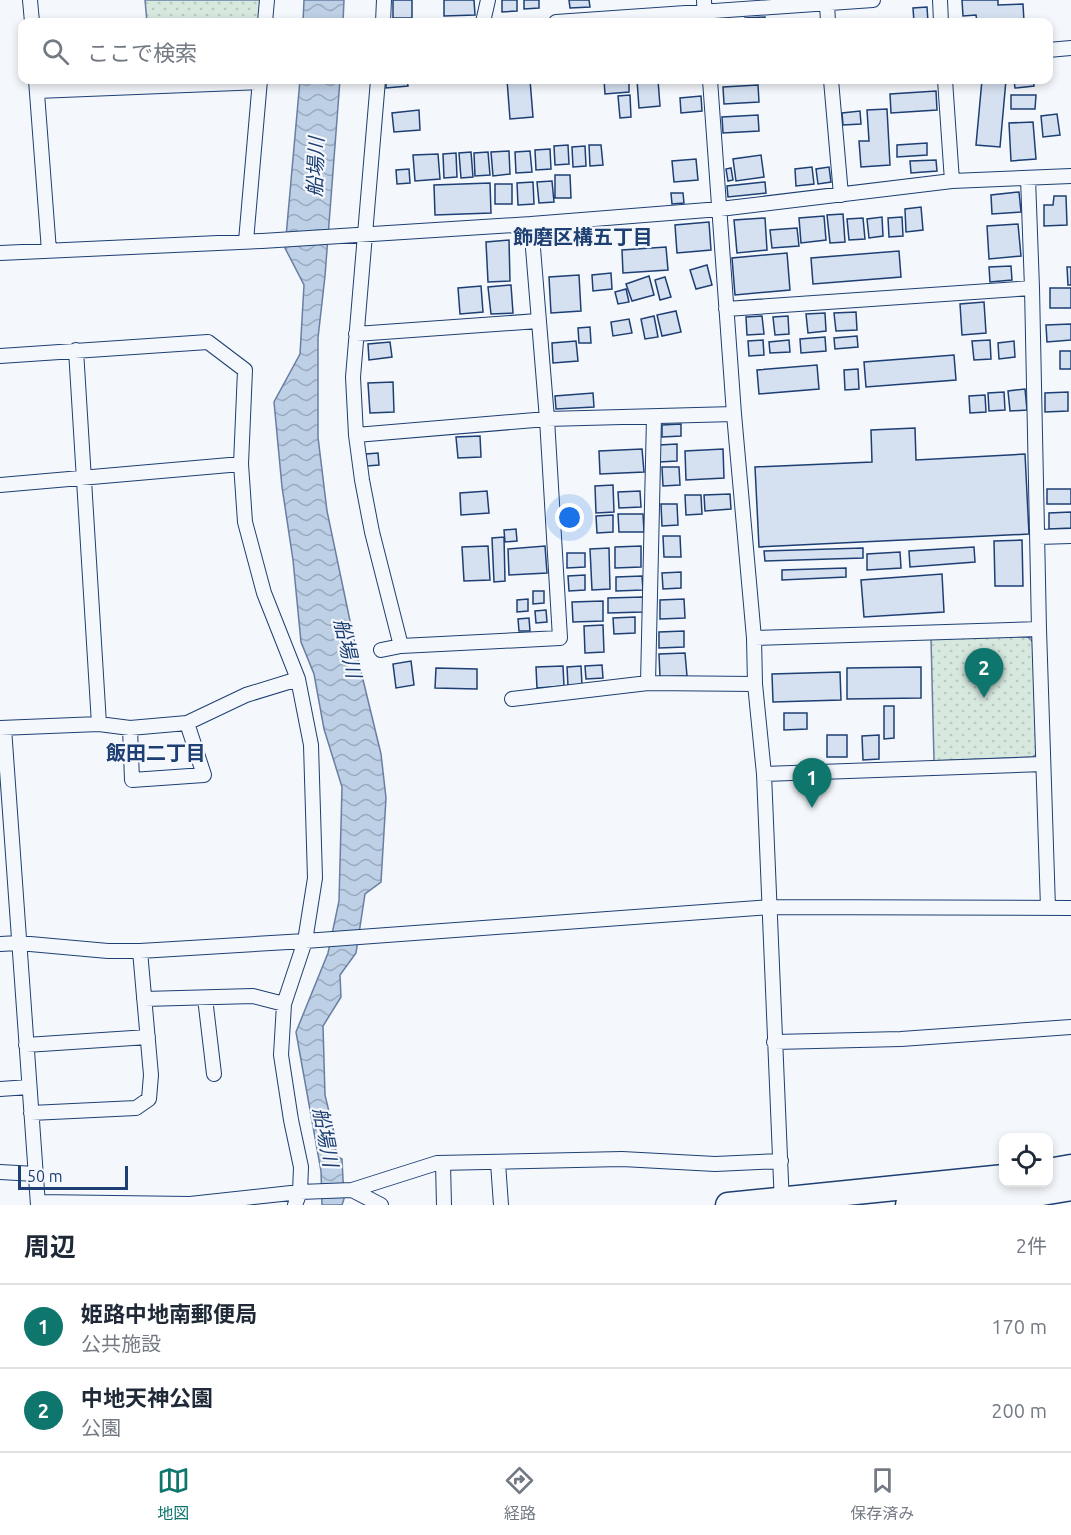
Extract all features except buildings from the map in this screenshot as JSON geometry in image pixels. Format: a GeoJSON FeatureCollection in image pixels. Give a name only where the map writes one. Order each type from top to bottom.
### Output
{"type":"FeatureCollection","features":[{"type":"Feature","properties":{"kind":"highway"},"geometry":{"type":"LineString","coordinates":[[1053,1170],[1071,1167]]}},
{"type":"Feature","properties":{"kind":"highway"},"geometry":{"type":"LineString","coordinates":[[728,1205],[782,1203],[999,1178]]}},
{"type":"Feature","properties":{"kind":"highway"},"geometry":{"type":"LineString","coordinates":[[919,1204],[1042,1193],[1071,1188]]}},
{"type":"Feature","properties":{"kind":"street"},"geometry":{"type":"LineString","coordinates":[[30,0],[32,18]]}},
{"type":"Feature","properties":{"kind":"street"},"geometry":{"type":"LineString","coordinates":[[265,18],[267,0]]}},
{"type":"Feature","properties":{"kind":"street"},"geometry":{"type":"LineString","coordinates":[[383,18],[384,0]]}},
{"type":"Feature","properties":{"kind":"street"},"geometry":{"type":"LineString","coordinates":[[484,18],[488,0]]}},
{"type":"Feature","properties":{"kind":"street"},"geometry":{"type":"LineString","coordinates":[[616,18],[873,0]]}},
{"type":"Feature","properties":{"kind":"street"},"geometry":{"type":"LineString","coordinates":[[940,0],[941,18]]}},
{"type":"Feature","properties":{"kind":"street"},"geometry":{"type":"LineString","coordinates":[[827,4],[828,18]]}},
{"type":"Feature","properties":{"kind":"street"},"geometry":{"type":"LineString","coordinates":[[1053,50],[1071,48]]}},
{"type":"Feature","properties":{"kind":"street"},"geometry":{"type":"LineString","coordinates":[[49,251],[37,85],[93,84]]}},
{"type":"Feature","properties":{"kind":"street"},"geometry":{"type":"LineString","coordinates":[[246,241],[260,84]]}},
{"type":"Feature","properties":{"kind":"street"},"geometry":{"type":"LineString","coordinates":[[378,84],[353,377],[356,435],[362,480],[372,532],[401,646]]}},
{"type":"Feature","properties":{"kind":"street"},"geometry":{"type":"LineString","coordinates":[[710,84],[734,414],[754,638],[754,684],[764,774],[782,1203]]}},
{"type":"Feature","properties":{"kind":"street"},"geometry":{"type":"LineString","coordinates":[[831,84],[841,195]]}},
{"type":"Feature","properties":{"kind":"street"},"geometry":{"type":"LineString","coordinates":[[945,84],[952,181]]}},
{"type":"Feature","properties":{"kind":"street"},"geometry":{"type":"LineString","coordinates":[[0,253],[262,242],[531,225],[720,209],[952,181],[1071,176]]}},
{"type":"Feature","properties":{"kind":"street"},"geometry":{"type":"LineString","coordinates":[[1028,178],[1038,537],[1038,629],[1048,908]]}},
{"type":"Feature","properties":{"kind":"street"},"geometry":{"type":"LineString","coordinates":[[381,650],[401,646],[560,638],[547,419],[531,225]]}},
{"type":"Feature","properties":{"kind":"street"},"geometry":{"type":"LineString","coordinates":[[726,309],[1032,288]]}},
{"type":"Feature","properties":{"kind":"street"},"geometry":{"type":"LineString","coordinates":[[356,334],[538,321]]}},
{"type":"Feature","properties":{"kind":"street"},"geometry":{"type":"LineString","coordinates":[[0,356],[208,342],[245,370],[241,464],[245,522],[264,593],[298,679],[311,745],[315,878],[305,941],[284,1004],[281,1054],[301,1167],[297,1199]]}},
{"type":"Feature","properties":{"kind":"street"},"geometry":{"type":"LineString","coordinates":[[76,350],[99,724]]}},
{"type":"Feature","properties":{"kind":"street"},"geometry":{"type":"LineString","coordinates":[[356,435],[547,419],[734,414]]}},
{"type":"Feature","properties":{"kind":"street"},"geometry":{"type":"LineString","coordinates":[[648,683],[654,417]]}},
{"type":"Feature","properties":{"kind":"street"},"geometry":{"type":"LineString","coordinates":[[0,485],[241,464]]}},
{"type":"Feature","properties":{"kind":"street"},"geometry":{"type":"LineString","coordinates":[[1038,537],[1071,536]]}},
{"type":"Feature","properties":{"kind":"street"},"geometry":{"type":"LineString","coordinates":[[754,638],[1038,629]]}},
{"type":"Feature","properties":{"kind":"street"},"geometry":{"type":"LineString","coordinates":[[298,679],[246,695],[187,723],[130,728],[99,724],[2,728],[38,1203],[190,1204],[297,1199],[352,1190],[437,1163],[622,1159],[715,1164],[781,1161]]}},
{"type":"Feature","properties":{"kind":"street"},"geometry":{"type":"LineString","coordinates":[[512,699],[648,683],[754,684]]}},
{"type":"Feature","properties":{"kind":"street"},"geometry":{"type":"LineString","coordinates":[[130,728],[132,780],[204,775],[187,723]]}},
{"type":"Feature","properties":{"kind":"street"},"geometry":{"type":"LineString","coordinates":[[764,774],[1043,764]]}},
{"type":"Feature","properties":{"kind":"street"},"geometry":{"type":"LineString","coordinates":[[0,944],[19,943],[108,951],[140,951],[770,907],[1071,908]]}},
{"type":"Feature","properties":{"kind":"street"},"geometry":{"type":"LineString","coordinates":[[30,1113],[136,1108],[149,1099],[150,1075],[140,951]]}},
{"type":"Feature","properties":{"kind":"street"},"geometry":{"type":"LineString","coordinates":[[144,999],[253,996],[284,1004]]}},
{"type":"Feature","properties":{"kind":"street"},"geometry":{"type":"LineString","coordinates":[[205,998],[214,1074]]}},
{"type":"Feature","properties":{"kind":"street"},"geometry":{"type":"LineString","coordinates":[[774,1042],[901,1038],[1071,1027]]}},
{"type":"Feature","properties":{"kind":"street"},"geometry":{"type":"LineString","coordinates":[[26,1045],[147,1037]]}},
{"type":"Feature","properties":{"kind":"street"},"geometry":{"type":"LineString","coordinates":[[0,1089],[28,1087]]}},
{"type":"Feature","properties":{"kind":"street"},"geometry":{"type":"LineString","coordinates":[[498,1163],[501,1205]]}},
{"type":"Feature","properties":{"kind":"street"},"geometry":{"type":"LineString","coordinates":[[443,1164],[444,1205]]}},
{"type":"Feature","properties":{"kind":"street"},"geometry":{"type":"LineString","coordinates":[[0,1172],[35,1174]]}},
{"type":"Feature","properties":{"kind":"street"},"geometry":{"type":"LineString","coordinates":[[352,1190],[381,1205]]}},
{"type":"Feature","properties":{"kind":"shaded area"},"geometry":{"type":"Polygon","coordinates":[[[145,0],[261,0],[259,18],[147,18],[145,0]]]}},
{"type":"Feature","properties":{"kind":"shaded area"},"geometry":{"type":"Polygon","coordinates":[[[1027,636],[1034,643],[1038,754],[1032,757],[934,761],[931,638],[1027,636]]]}},
{"type":"Feature","properties":{"kind":"water"},"geometry":{"type":"Polygon","coordinates":[[[304,0],[344,0],[343,18],[303,18],[304,0]]]}},
{"type":"Feature","properties":{"kind":"water","name":"船場川"},"geometry":{"type":"Polygon","coordinates":[[[300,84],[340,84],[318,338],[318,437],[327,511],[358,659],[381,754],[386,798],[381,882],[365,894],[356,953],[340,975],[341,997],[323,1026],[325,1095],[335,1137],[336,1156],[342,1159],[344,1199],[342,1205],[322,1205],[321,1171],[296,1032],[328,953],[339,901],[342,787],[324,729],[314,674],[301,642],[293,560],[282,487],[274,402],[300,354],[304,285],[285,248],[300,84]]]}},
{"type":"Feature","properties":{"kind":"place","name":"中地天神公園"},"geometry":{"type":"Point","coordinates":[984,698]}},
{"type":"Feature","properties":{"kind":"place","name":"姫路中地南郵便局"},"geometry":{"type":"Point","coordinates":[812,808]}},
{"type":"Feature","properties":{"kind":"district","name":"飾磨区構五丁目"},"geometry":{"type":"Point","coordinates":[583,236]}},
{"type":"Feature","properties":{"kind":"district","name":"飯田二丁目"},"geometry":{"type":"Point","coordinates":[156,752]}}]}
